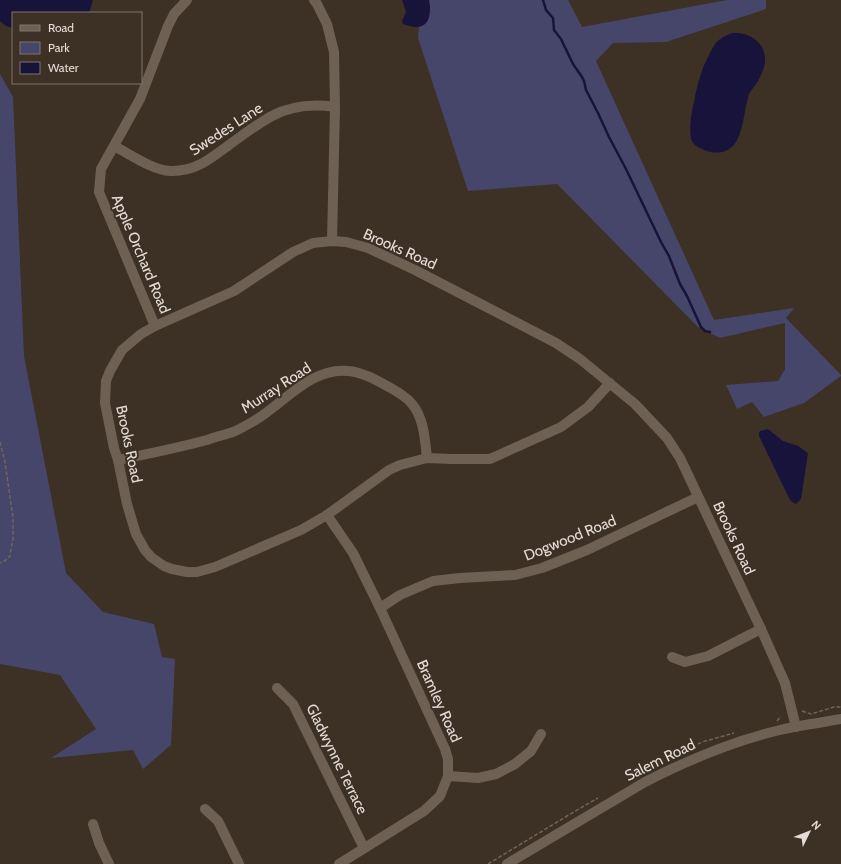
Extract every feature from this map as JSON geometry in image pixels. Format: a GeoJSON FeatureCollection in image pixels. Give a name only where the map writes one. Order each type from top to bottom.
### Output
{"type":"FeatureCollection","features":[{"type":"Feature","properties":{"kind":"street","name":"Apple Orchard Road"},"geometry":{"type":"LineString","coordinates":[[155,326],[99,192],[101,169],[140,99],[174,14],[187,0]]}},
{"type":"Feature","properties":{"kind":"street"},"geometry":{"type":"LineString","coordinates":[[314,0],[318,4],[327,24],[334,52],[335,107],[332,241]]}},
{"type":"Feature","properties":{"kind":"street","name":"Swedes Lane"},"geometry":{"type":"LineString","coordinates":[[114,146],[156,168],[168,171],[182,171],[194,168],[206,162],[273,115],[296,108],[323,106],[335,107]]}},
{"type":"Feature","properties":{"kind":"street","name":"Brooks Road"},"geometry":{"type":"LineString","coordinates":[[610,383],[588,407],[560,428],[490,459],[427,458],[400,465],[389,470],[327,516],[301,530],[215,567],[197,572],[187,572],[164,566],[151,557],[145,550],[136,534],[127,504],[105,403],[106,381],[110,371],[122,350],[141,334],[155,326],[234,291],[293,252],[314,243],[332,241],[346,242],[368,248],[415,270],[556,343],[610,383],[635,404],[667,438],[680,458],[761,629],[785,683],[796,727]]}},
{"type":"Feature","properties":{"kind":"street","name":"Murray Road"},"geometry":{"type":"LineString","coordinates":[[118,460],[182,447],[232,432],[255,420],[308,381],[320,375],[348,371],[377,380],[402,395],[412,404],[419,416],[425,436],[427,458]]}},
{"type":"Feature","properties":{"kind":"street","name":"Dogwood Road"},"geometry":{"type":"LineString","coordinates":[[380,608],[400,595],[433,581],[515,575],[542,568],[587,550],[698,497]]}},
{"type":"Feature","properties":{"kind":"street","name":"Bramley Road"},"geometry":{"type":"LineString","coordinates":[[327,516],[353,553],[380,608],[445,749],[448,759],[448,776],[440,796],[424,811],[339,864]]}},
{"type":"Feature","properties":{"kind":"street"},"geometry":{"type":"LineString","coordinates":[[672,657],[685,662],[708,656],[761,629]]}},
{"type":"Feature","properties":{"kind":"street","name":"Gladwynne Terrace"},"geometry":{"type":"LineString","coordinates":[[277,688],[293,704],[364,848]]}},
{"type":"Feature","properties":{"kind":"street","name":"Salem Road"},"geometry":{"type":"LineString","coordinates":[[507,864],[602,807],[668,770],[692,759],[779,730],[841,719]]}},
{"type":"Feature","properties":{"kind":"street"},"geometry":{"type":"LineString","coordinates":[[448,776],[478,778],[496,774],[515,764],[531,751],[541,734]]}},
{"type":"Feature","properties":{"kind":"street"},"geometry":{"type":"LineString","coordinates":[[205,809],[218,821],[240,864]]}},
{"type":"Feature","properties":{"kind":"street"},"geometry":{"type":"LineString","coordinates":[[93,824],[99,843],[109,864]]}},
{"type":"Feature","properties":{"kind":"path"},"geometry":{"type":"LineString","coordinates":[[0,442],[5,462],[13,518],[10,556],[0,563]]}},
{"type":"Feature","properties":{"kind":"path"},"geometry":{"type":"LineString","coordinates":[[802,711],[810,714],[841,706]]}},
{"type":"Feature","properties":{"kind":"green space"},"geometry":{"type":"Polygon","coordinates":[[[429,0],[568,0],[582,27],[727,0],[766,0],[766,9],[666,42],[613,43],[596,61],[714,320],[794,308],[786,318],[841,376],[804,403],[764,417],[752,402],[737,409],[726,385],[778,381],[785,369],[785,323],[720,338],[698,327],[557,184],[468,191],[418,38],[419,27],[427,22],[429,16],[429,0]]]}},
{"type":"Feature","properties":{"kind":"green space"},"geometry":{"type":"Polygon","coordinates":[[[0,74],[13,97],[24,356],[66,573],[103,612],[154,624],[162,657],[175,659],[171,745],[143,769],[133,750],[51,758],[96,729],[60,675],[0,664],[0,74]]]}},
{"type":"Feature","properties":{"kind":"water"},"geometry":{"type":"Polygon","coordinates":[[[0,0],[93,0],[89,12],[12,12],[12,28],[6,26],[0,21],[0,0]]]}},
{"type":"Feature","properties":{"kind":"water"},"geometry":{"type":"Polygon","coordinates":[[[402,0],[429,0],[430,14],[426,23],[417,27],[403,24],[402,21],[406,12],[402,0]]]}},
{"type":"Feature","properties":{"kind":"water"},"geometry":{"type":"Polygon","coordinates":[[[733,33],[748,35],[759,43],[765,55],[765,62],[759,79],[749,94],[741,131],[734,145],[728,150],[711,152],[702,149],[692,142],[690,125],[692,112],[699,79],[711,51],[719,40],[733,33]]]}},
{"type":"Feature","properties":{"kind":"water"},"geometry":{"type":"Polygon","coordinates":[[[768,429],[783,441],[798,446],[808,453],[801,499],[796,504],[791,501],[788,496],[759,436],[760,431],[768,429]]]}},
{"type":"Feature","properties":{"kind":"waterway"},"geometry":{"type":"LineString","coordinates":[[543,0],[546,10],[553,18],[554,30],[561,39],[573,64],[584,81],[586,90],[669,256],[680,284],[701,327],[705,331],[710,332]]}}]}
